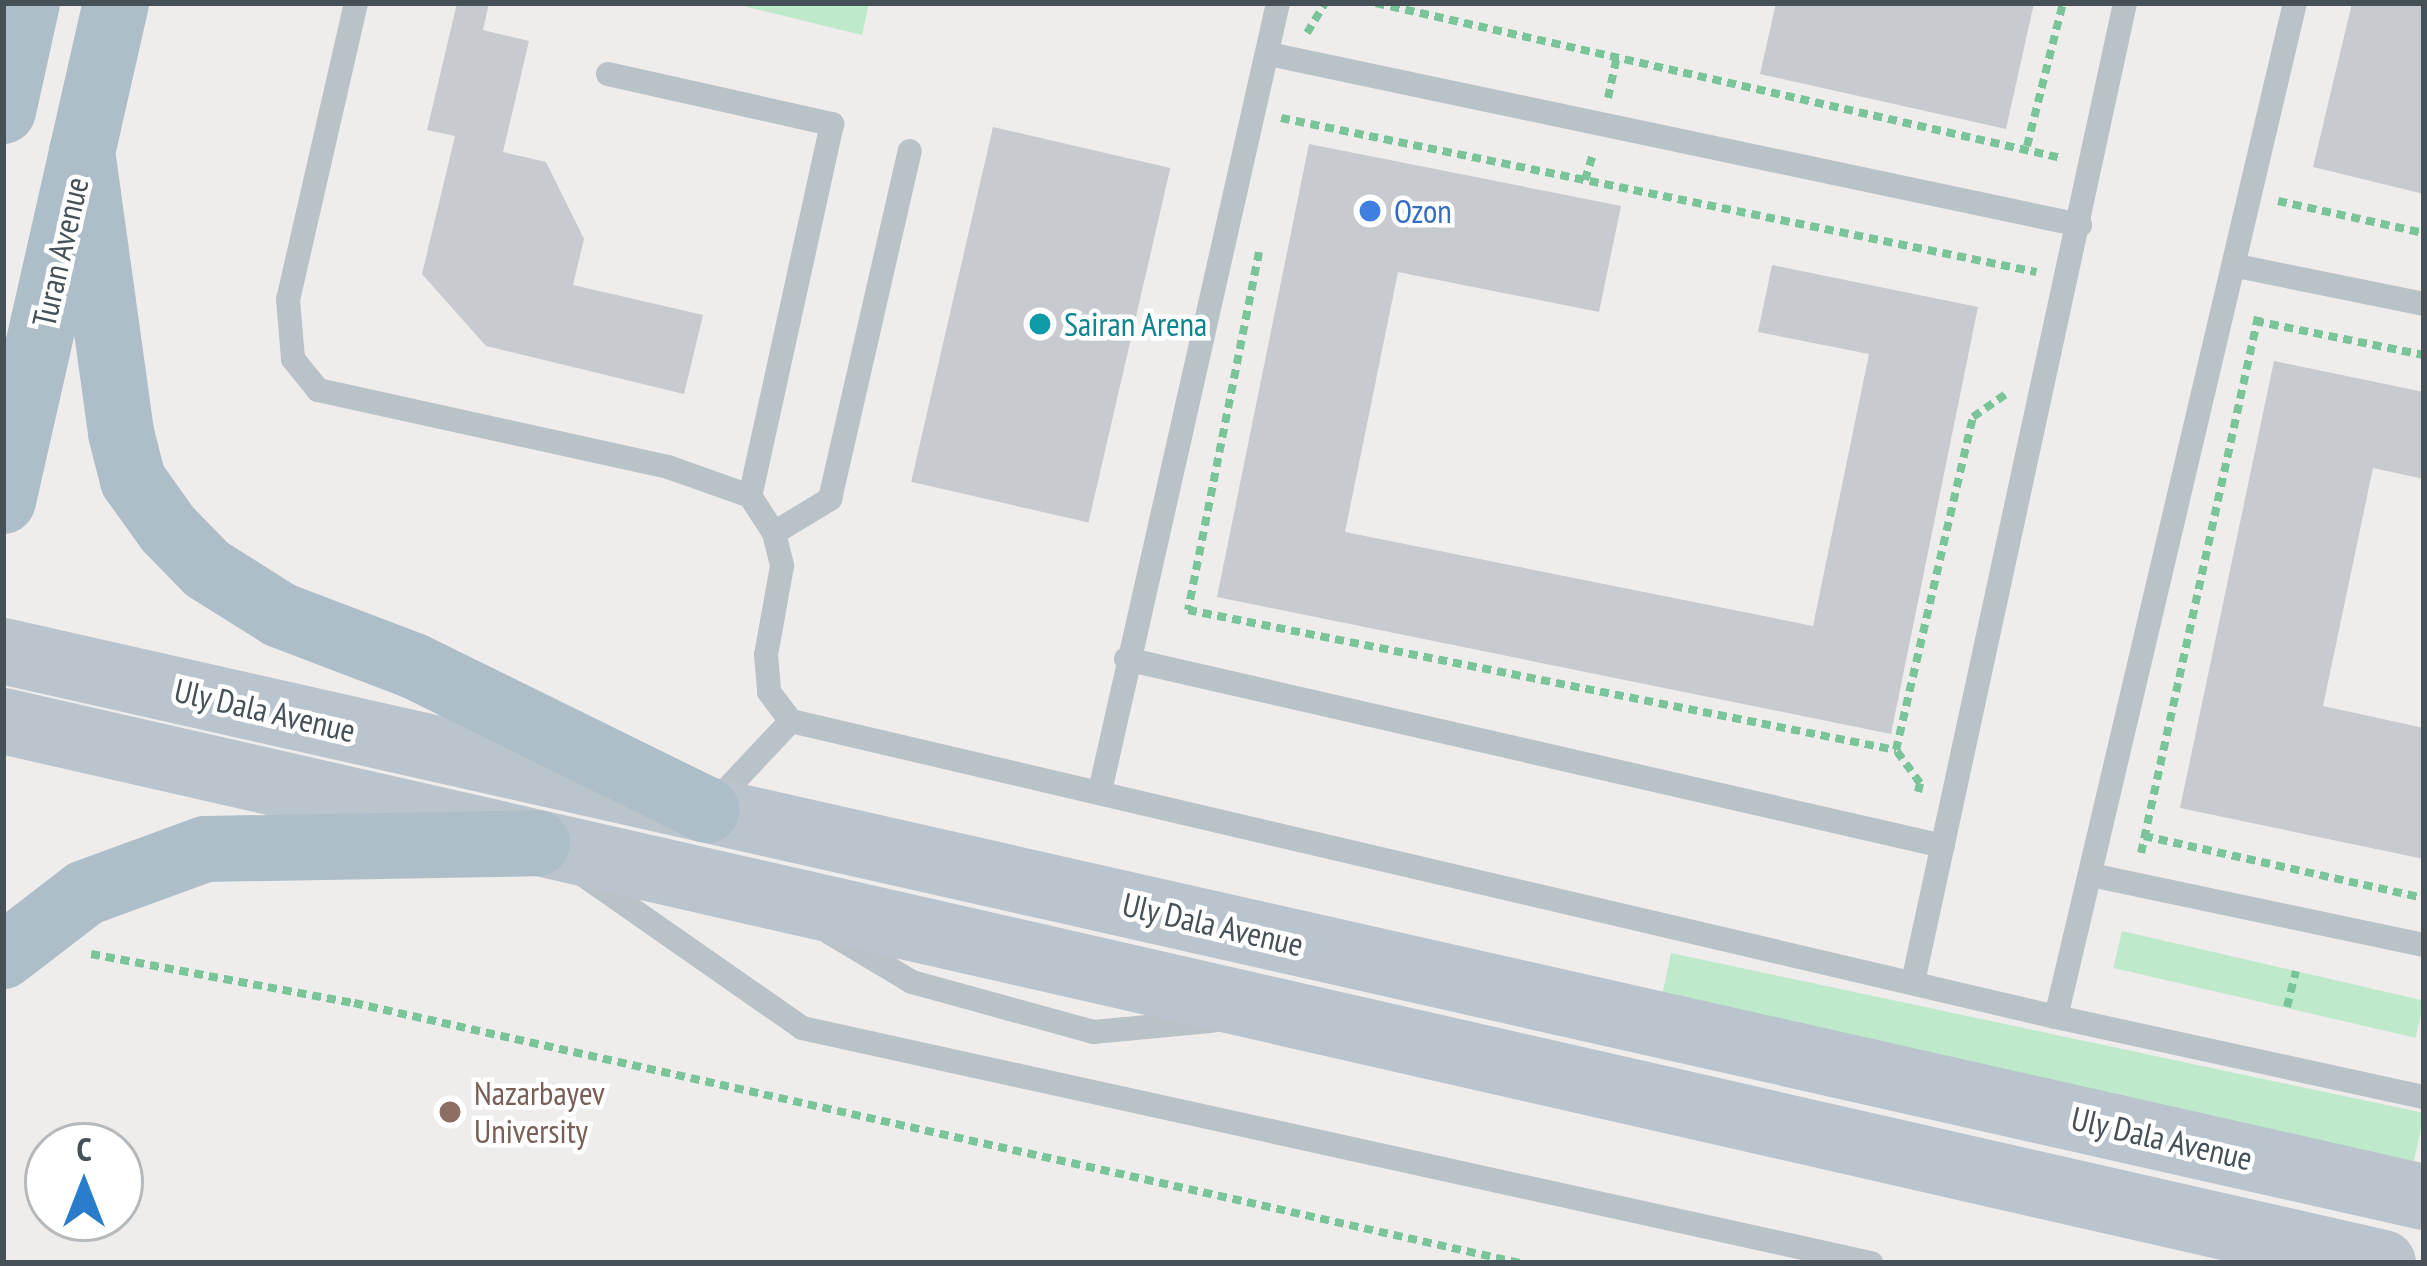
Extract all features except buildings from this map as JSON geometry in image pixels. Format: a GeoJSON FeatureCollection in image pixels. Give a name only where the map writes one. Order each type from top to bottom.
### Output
{"type":"FeatureCollection","features":[{"type":"Feature","properties":{"kind":"main road"},"geometry":{"type":"LineString","coordinates":[[5,99],[27,3]]}},
{"type":"Feature","properties":{"kind":"main road","name":"Turan Avenue"},"geometry":{"type":"LineString","coordinates":[[3,501],[118,9]]}},
{"type":"Feature","properties":{"kind":"main road"},"geometry":{"type":"LineString","coordinates":[[82,151],[122,433],[133,480],[168,530],[207,569],[280,615],[414,666],[707,810]]}},
{"type":"Feature","properties":{"kind":"main road","name":"Uly Dala Avenue"},"geometry":{"type":"LineString","coordinates":[[3,651],[2424,1197]]}},
{"type":"Feature","properties":{"kind":"main road","name":"Uly Dala Avenue"},"geometry":{"type":"LineString","coordinates":[[3,721],[2383,1263]]}},
{"type":"Feature","properties":{"kind":"main road"},"geometry":{"type":"LineString","coordinates":[[28,936],[85,893],[205,849],[537,843]]}},
{"type":"Feature","properties":{"kind":"lane"},"geometry":{"type":"LineString","coordinates":[[356,3],[287,299],[293,359],[318,390],[668,467],[750,496],[774,533],[782,566],[766,655],[769,692],[790,721],[2056,1017],[2424,1097]]}},
{"type":"Feature","properties":{"kind":"lane"},"geometry":{"type":"LineString","coordinates":[[1100,790],[1278,3]]}},
{"type":"Feature","properties":{"kind":"lane"},"geometry":{"type":"LineString","coordinates":[[1913,982],[2125,3]]}},
{"type":"Feature","properties":{"kind":"lane"},"geometry":{"type":"LineString","coordinates":[[2056,1017],[2073,926],[2091,875],[2295,3]]}},
{"type":"Feature","properties":{"kind":"lane"},"geometry":{"type":"LineString","coordinates":[[1269,54],[2080,225]]}},
{"type":"Feature","properties":{"kind":"lane"},"geometry":{"type":"LineString","coordinates":[[608,74],[832,124],[750,496]]}},
{"type":"Feature","properties":{"kind":"lane"},"geometry":{"type":"LineString","coordinates":[[774,533],[830,499],[910,151]]}},
{"type":"Feature","properties":{"kind":"lane"},"geometry":{"type":"LineString","coordinates":[[2237,266],[2424,304]]}},
{"type":"Feature","properties":{"kind":"lane"},"geometry":{"type":"LineString","coordinates":[[1126,659],[1943,846]]}},
{"type":"Feature","properties":{"kind":"lane"},"geometry":{"type":"LineString","coordinates":[[707,810],[790,721]]}},
{"type":"Feature","properties":{"kind":"lane"},"geometry":{"type":"LineString","coordinates":[[537,843],[802,1028],[1871,1263]]}},
{"type":"Feature","properties":{"kind":"lane"},"geometry":{"type":"LineString","coordinates":[[2091,875],[2424,945]]}},
{"type":"Feature","properties":{"kind":"path"},"geometry":{"type":"LineString","coordinates":[[1280,143],[1297,63],[1325,3]]}},
{"type":"Feature","properties":{"kind":"path"},"geometry":{"type":"LineString","coordinates":[[1376,3],[2062,154],[2031,294]]}},
{"type":"Feature","properties":{"kind":"path"},"geometry":{"type":"LineString","coordinates":[[2026,146],[2063,3]]}},
{"type":"Feature","properties":{"kind":"path"},"geometry":{"type":"LineString","coordinates":[[1256,111],[2066,280]]}},
{"type":"Feature","properties":{"kind":"path"},"geometry":{"type":"LineString","coordinates":[[2253,196],[2424,232]]}},
{"type":"Feature","properties":{"kind":"path"},"geometry":{"type":"LineString","coordinates":[[1262,236],[1188,610],[1896,750],[1920,783],[1908,840]]}},
{"type":"Feature","properties":{"kind":"path"},"geometry":{"type":"LineString","coordinates":[[2223,315],[2424,356]]}},
{"type":"Feature","properties":{"kind":"path"},"geometry":{"type":"LineString","coordinates":[[2134,882],[2257,322]]}},
{"type":"Feature","properties":{"kind":"path"},"geometry":{"type":"LineString","coordinates":[[1896,750],[1973,417],[2018,386]]}},
{"type":"Feature","properties":{"kind":"path"},"geometry":{"type":"LineString","coordinates":[[2144,836],[2424,898]]}},
{"type":"Feature","properties":{"kind":"path"},"geometry":{"type":"LineString","coordinates":[[28,936],[94,957],[355,1003],[1520,1263]]}},
{"type":"Feature","properties":{"kind":"path"},"geometry":{"type":"LineString","coordinates":[[2287,1006],[2296,971]]}},
{"type":"Feature","properties":{"kind":"green space"},"geometry":{"type":"Polygon","coordinates":[[[731,3],[869,3],[862,35],[731,3]]]}},
{"type":"Feature","properties":{"kind":"green space"},"geometry":{"type":"Polygon","coordinates":[[[2122,931],[2424,1001],[2416,1038],[2113,968],[2122,931]]]}},
{"type":"Feature","properties":{"kind":"green space"},"geometry":{"type":"Polygon","coordinates":[[[1671,953],[2424,1113],[2414,1161],[1661,1001],[1671,953]]]}},
{"type":"Feature","properties":{"kind":"place","name":"Ozon"},"geometry":{"type":"Point","coordinates":[1370,211]}},
{"type":"Feature","properties":{"kind":"place","name":"Sairan Arena"},"geometry":{"type":"Point","coordinates":[1040,324]}},
{"type":"Feature","properties":{"kind":"place","name":"Nazarbayev University"},"geometry":{"type":"Point","coordinates":[450,1112]}}]}
